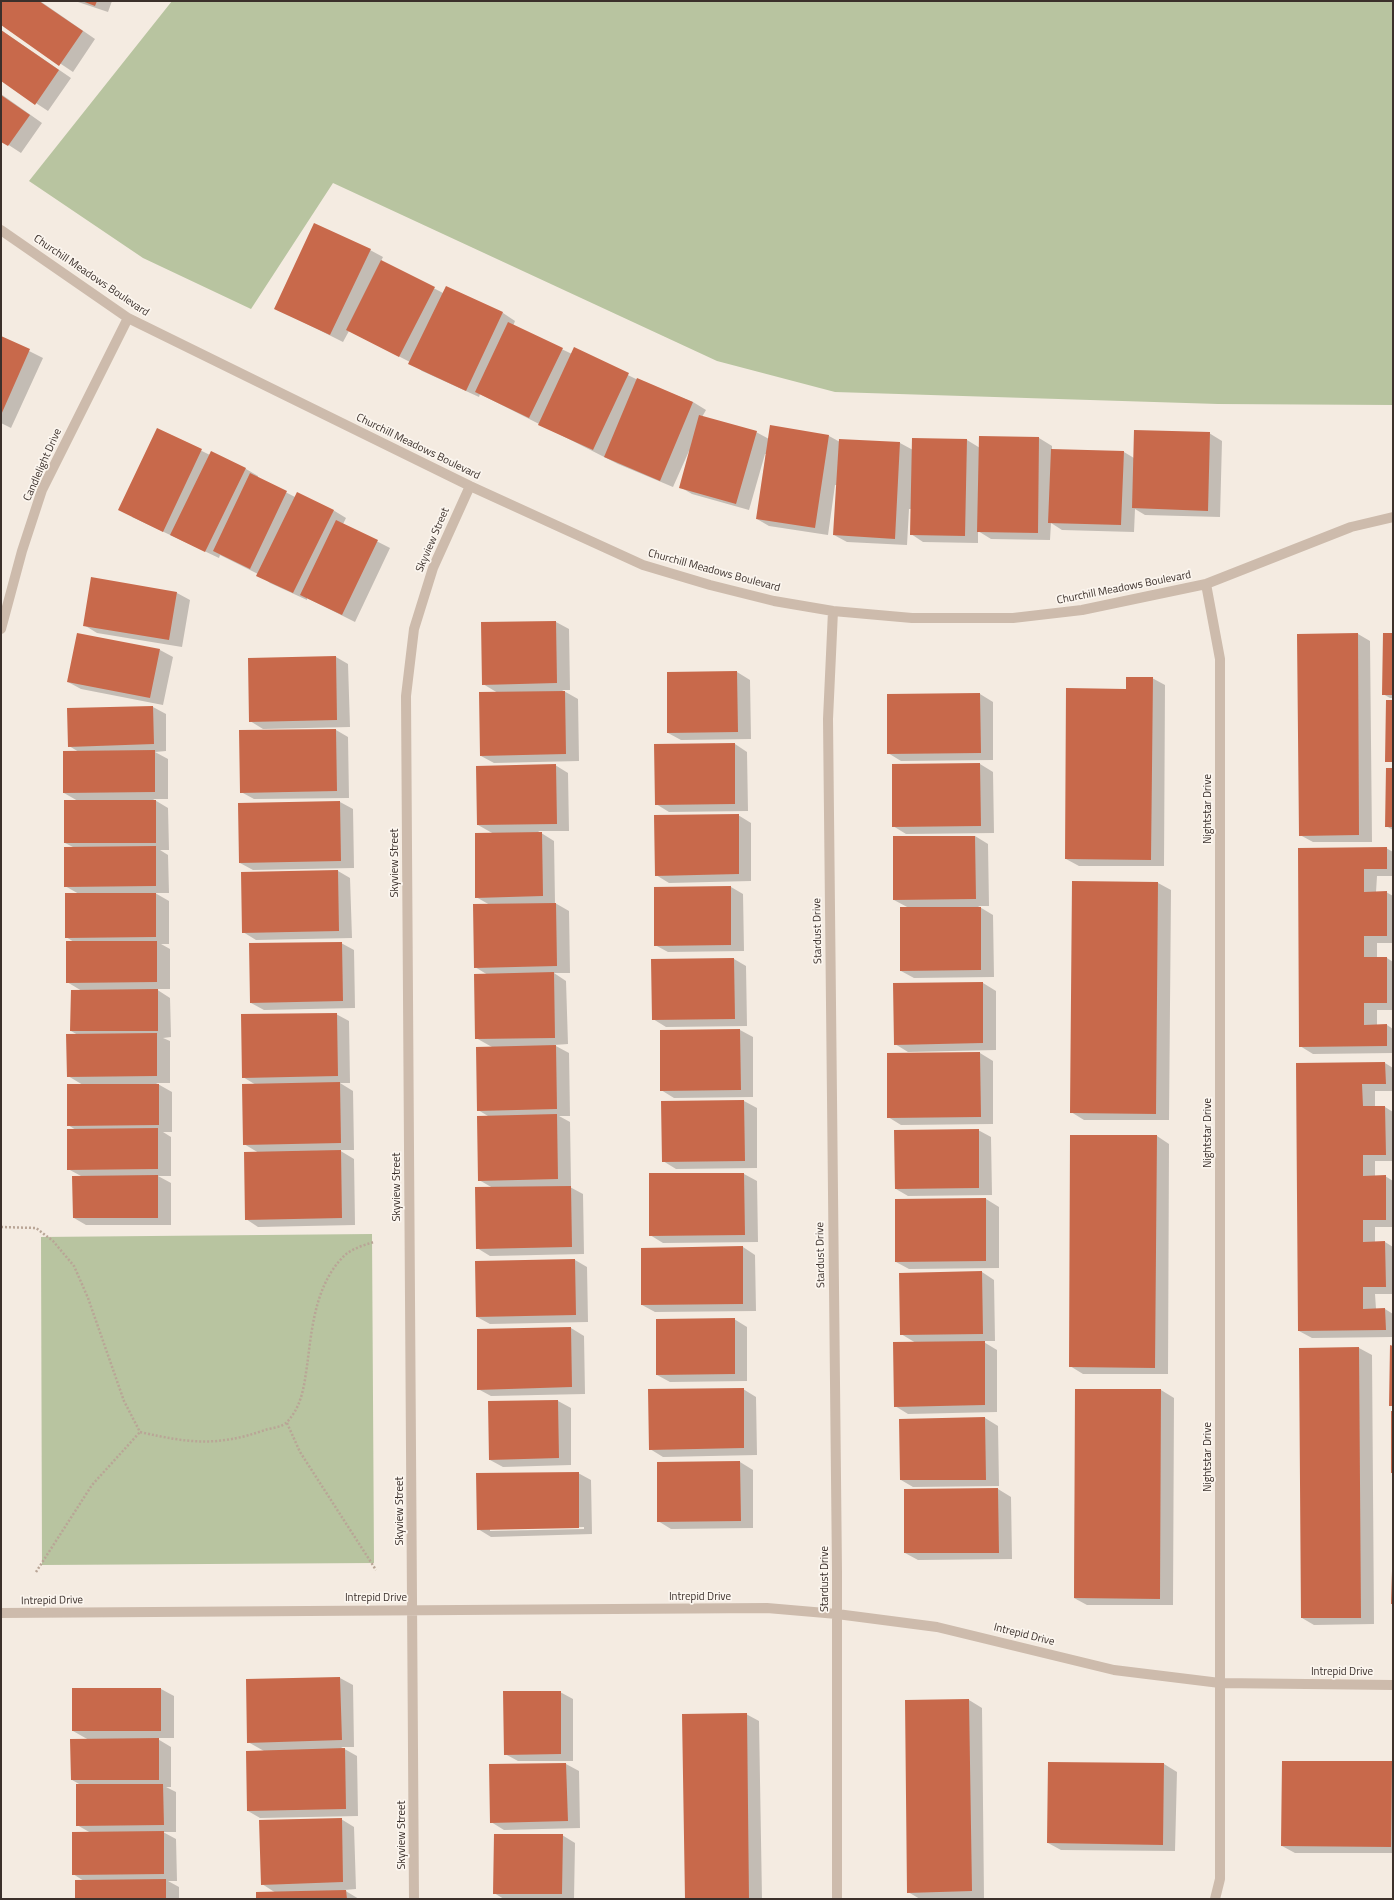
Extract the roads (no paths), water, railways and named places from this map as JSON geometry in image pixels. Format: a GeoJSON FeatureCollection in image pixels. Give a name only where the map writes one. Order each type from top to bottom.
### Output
{"type":"FeatureCollection","features":[{"type":"Feature","properties":{"kind":"street","name":"Churchill Meadows Boulevard"},"geometry":{"type":"LineString","coordinates":[[1,230],[128,318],[470,486],[643,565],[710,585],[767,599],[833,611],[912,618],[1013,618],[1082,610],[1206,584],[1351,527],[1393,517]]}},
{"type":"Feature","properties":{"kind":"street","name":"Candlelight Drive"},"geometry":{"type":"LineString","coordinates":[[1,629],[22,551],[42,490],[128,318]]}},
{"type":"Feature","properties":{"kind":"street","name":"Skyview Street"},"geometry":{"type":"LineString","coordinates":[[414,1899],[406,696],[416,622],[433,568],[470,486]]}},
{"type":"Feature","properties":{"kind":"street","name":"Nightstar Drive"},"geometry":{"type":"LineString","coordinates":[[1206,584],[1220,659],[1220,1879],[1215,1899]]}},
{"type":"Feature","properties":{"kind":"street","name":"Stardust Drive"},"geometry":{"type":"LineString","coordinates":[[833,611],[828,718],[837,1614],[837,1899]]}},
{"type":"Feature","properties":{"kind":"street","name":"Intrepid Drive"},"geometry":{"type":"LineString","coordinates":[[1,1613],[767,1608],[837,1614],[937,1626],[1114,1670],[1220,1683],[1393,1684]]}}]}
